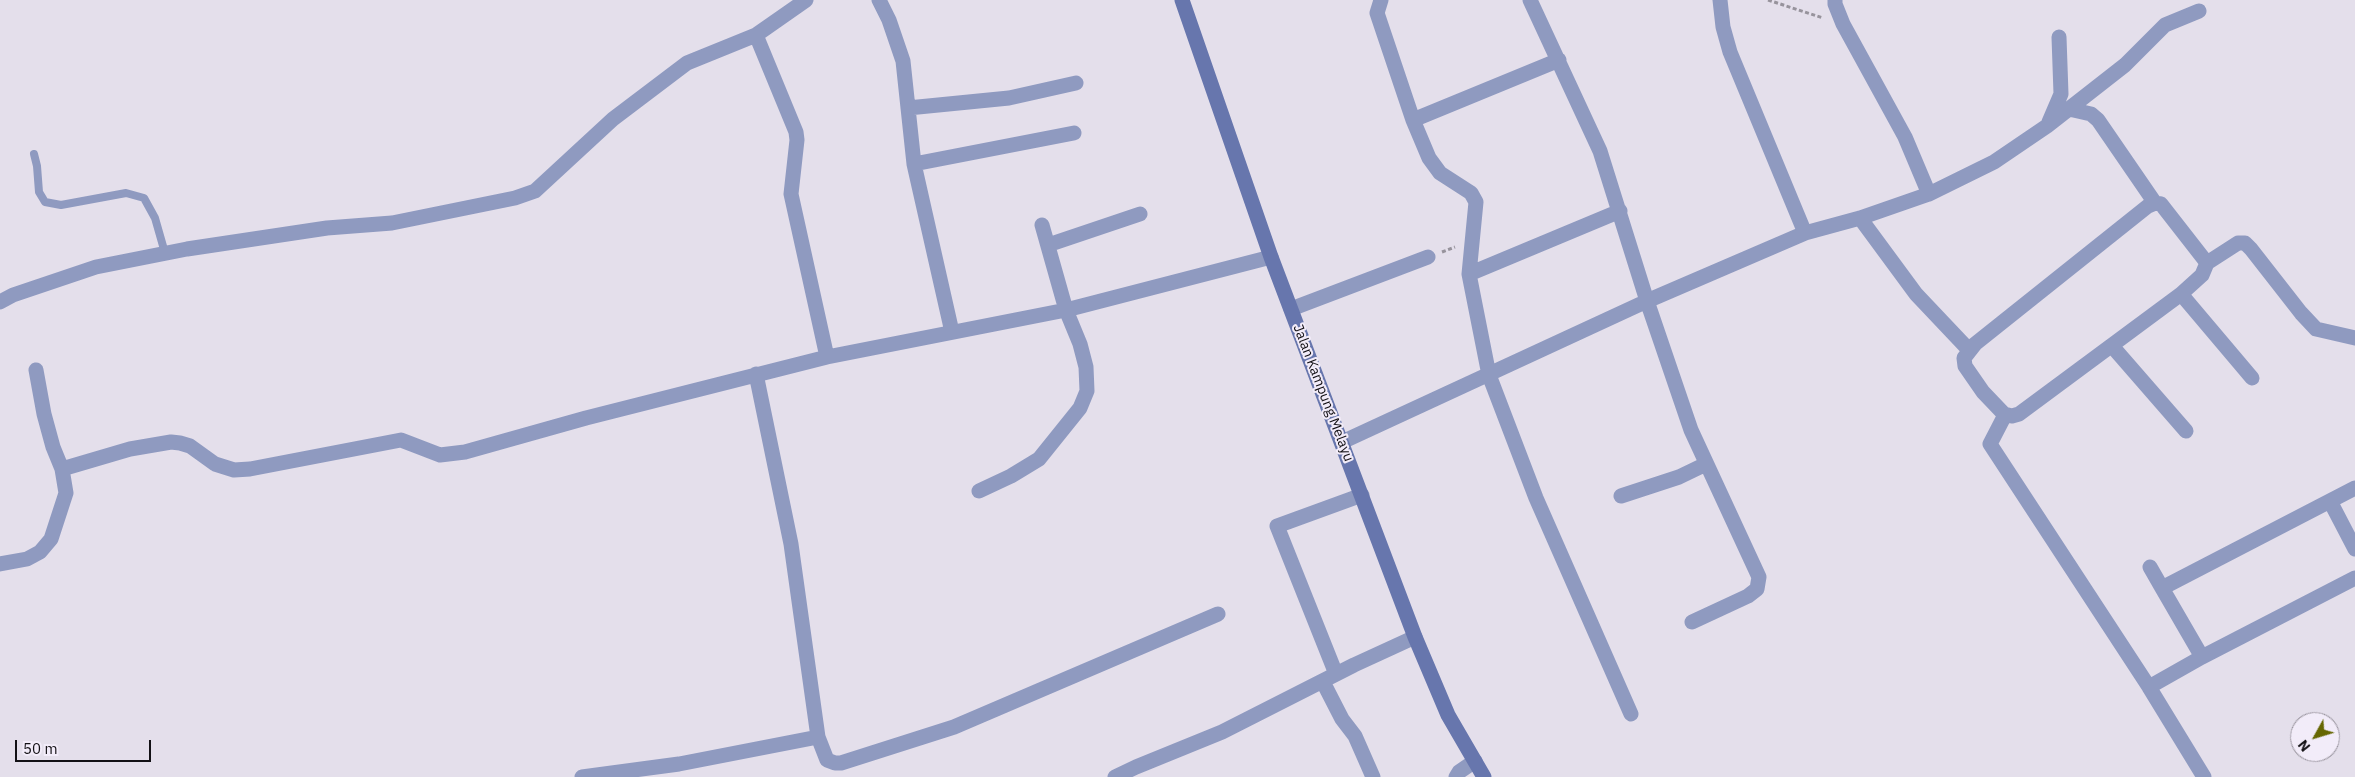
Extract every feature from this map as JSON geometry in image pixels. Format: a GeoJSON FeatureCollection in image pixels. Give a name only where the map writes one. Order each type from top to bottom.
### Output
{"type":"FeatureCollection","features":[{"type":"Feature","properties":{"kind":"main road","name":"Jalan Kampung Melayu"},"geometry":{"type":"LineString","coordinates":[[1182,0],[1271,257],[1415,637],[1448,715],[1484,777]]}},
{"type":"Feature","properties":{"kind":"street"},"geometry":{"type":"LineString","coordinates":[[0,302],[20,293],[96,267],[165,253],[327,228],[392,223],[514,198],[534,191],[613,119],[687,63],[756,35],[806,0]]}},
{"type":"Feature","properties":{"kind":"street"},"geometry":{"type":"LineString","coordinates":[[879,0],[889,20],[903,61],[914,164],[952,332]]}},
{"type":"Feature","properties":{"kind":"street"},"geometry":{"type":"LineString","coordinates":[[1381,0],[1377,13],[1412,120],[1433,165],[1440,173],[1471,193],[1476,202],[1469,274],[1489,375],[1536,498],[1630,714]]}},
{"type":"Feature","properties":{"kind":"street"},"geometry":{"type":"LineString","coordinates":[[1530,0],[1600,151],[1647,301],[1691,430],[1759,577],[1757,589],[1748,596],[1692,622]]}},
{"type":"Feature","properties":{"kind":"street"},"geometry":{"type":"LineString","coordinates":[[1720,0],[1722,27],[1730,52],[1805,233]]}},
{"type":"Feature","properties":{"kind":"street"},"geometry":{"type":"LineString","coordinates":[[1835,0],[1843,24],[1905,137],[1929,194]]}},
{"type":"Feature","properties":{"kind":"street"},"geometry":{"type":"LineString","coordinates":[[1342,442],[1647,301],[1805,233],[1860,218],[1929,194],[1994,162],[2069,110],[2125,65],[2165,25],[2199,11]]}},
{"type":"Feature","properties":{"kind":"street"},"geometry":{"type":"LineString","coordinates":[[756,35],[796,132],[797,140],[791,194],[827,357]]}},
{"type":"Feature","properties":{"kind":"street"},"geometry":{"type":"LineString","coordinates":[[2047,126],[2058,105],[2060,94],[2059,37]]}},
{"type":"Feature","properties":{"kind":"street"},"geometry":{"type":"LineString","coordinates":[[1412,120],[1559,60]]}},
{"type":"Feature","properties":{"kind":"street"},"geometry":{"type":"LineString","coordinates":[[908,108],[1009,98],[1076,83]]}},
{"type":"Feature","properties":{"kind":"street"},"geometry":{"type":"LineString","coordinates":[[2069,110],[2091,114],[2098,120],[2155,203]]}},
{"type":"Feature","properties":{"kind":"street"},"geometry":{"type":"LineString","coordinates":[[914,164],[1074,132]]}},
{"type":"Feature","properties":{"kind":"street"},"geometry":{"type":"LineString","coordinates":[[2207,263],[2161,204],[2155,203],[2148,206],[1969,350],[1964,358],[1965,366],[1983,392],[2005,415],[2019,414],[2181,294],[2202,275],[2207,263],[2238,243],[2245,243],[2300,313],[2316,329],[2355,338]]}},
{"type":"Feature","properties":{"kind":"street"},"geometry":{"type":"LineString","coordinates":[[1469,274],[1620,211]]}},
{"type":"Feature","properties":{"kind":"street"},"geometry":{"type":"LineString","coordinates":[[1048,245],[1140,214]]}},
{"type":"Feature","properties":{"kind":"street"},"geometry":{"type":"LineString","coordinates":[[1860,218],[1916,294],[1969,350]]}},
{"type":"Feature","properties":{"kind":"street"},"geometry":{"type":"LineString","coordinates":[[979,491],[1011,476],[1039,459],[1080,408],[1087,391],[1086,366],[1080,344],[1066,310],[1042,225]]}},
{"type":"Feature","properties":{"kind":"street"},"geometry":{"type":"LineString","coordinates":[[62,469],[130,450],[171,442],[190,446],[214,464],[234,470],[250,469],[401,440],[440,454],[465,452],[586,418],[756,374],[827,357],[1066,310],[1271,257]]}},
{"type":"Feature","properties":{"kind":"street"},"geometry":{"type":"LineString","coordinates":[[1291,309],[1428,257]]}},
{"type":"Feature","properties":{"kind":"street"},"geometry":{"type":"LineString","coordinates":[[2181,294],[2252,378]]}},
{"type":"Feature","properties":{"kind":"street"},"geometry":{"type":"LineString","coordinates":[[2112,346],[2186,431]]}},
{"type":"Feature","properties":{"kind":"street"},"geometry":{"type":"LineString","coordinates":[[0,564],[27,559],[40,552],[51,539],[66,493],[62,469],[53,447],[44,414],[36,370]]}},
{"type":"Feature","properties":{"kind":"street"},"geometry":{"type":"LineString","coordinates":[[756,374],[791,544],[818,737],[827,760],[841,763],[954,727],[1218,614]]}},
{"type":"Feature","properties":{"kind":"street"},"geometry":{"type":"LineString","coordinates":[[2005,415],[1990,444],[2149,687],[2204,777]]}},
{"type":"Feature","properties":{"kind":"street"},"geometry":{"type":"LineString","coordinates":[[1621,496],[1679,477],[1706,464]]}},
{"type":"Feature","properties":{"kind":"street"},"geometry":{"type":"LineString","coordinates":[[2162,588],[2355,488]]}},
{"type":"Feature","properties":{"kind":"street"},"geometry":{"type":"LineString","coordinates":[[1336,674],[1277,526],[1362,495]]}},
{"type":"Feature","properties":{"kind":"street"},"geometry":{"type":"LineString","coordinates":[[2330,501],[2355,549]]}},
{"type":"Feature","properties":{"kind":"street"},"geometry":{"type":"LineString","coordinates":[[2150,567],[2202,657]]}},
{"type":"Feature","properties":{"kind":"street"},"geometry":{"type":"LineString","coordinates":[[2149,687],[2202,657],[2355,578]]}},
{"type":"Feature","properties":{"kind":"street"},"geometry":{"type":"LineString","coordinates":[[1116,777],[1222,732],[1336,674],[1415,637]]}},
{"type":"Feature","properties":{"kind":"street"},"geometry":{"type":"LineString","coordinates":[[1323,682],[1342,719],[1359,742],[1373,777]]}},
{"type":"Feature","properties":{"kind":"street"},"geometry":{"type":"LineString","coordinates":[[582,777],[679,764],[818,737]]}},
{"type":"Feature","properties":{"kind":"street"},"geometry":{"type":"LineString","coordinates":[[1456,777],[1459,772],[1475,761]]}},
{"type":"Feature","properties":{"kind":"lane"},"geometry":{"type":"LineString","coordinates":[[34,154],[39,192],[45,202],[61,205],[126,193],[144,198],[155,218],[165,253]]}},
{"type":"Feature","properties":{"kind":"path"},"geometry":{"type":"LineString","coordinates":[[1768,0],[1843,24]]}},
{"type":"Feature","properties":{"kind":"path"},"geometry":{"type":"LineString","coordinates":[[1428,257],[1472,241]]}}]}
